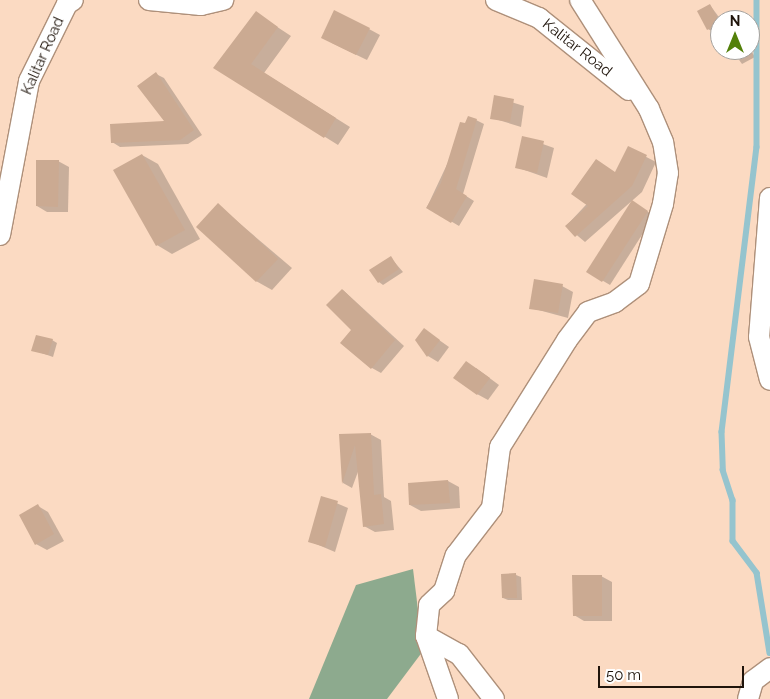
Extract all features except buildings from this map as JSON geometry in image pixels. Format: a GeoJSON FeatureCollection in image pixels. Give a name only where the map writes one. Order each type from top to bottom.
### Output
{"type":"FeatureCollection","features":[{"type":"Feature","properties":{"kind":"street","name":"Kalitar Road"},"geometry":{"type":"LineString","coordinates":[[0,234],[29,81],[67,4],[73,0]]}},
{"type":"Feature","properties":{"kind":"street"},"geometry":{"type":"LineString","coordinates":[[149,0],[201,5],[223,0]]}},
{"type":"Feature","properties":{"kind":"street","name":"Kalitar Road"},"geometry":{"type":"LineString","coordinates":[[496,0],[539,18],[649,109]]}},
{"type":"Feature","properties":{"kind":"street"},"geometry":{"type":"LineString","coordinates":[[448,699],[426,636],[429,606],[444,591],[456,555],[492,508],[500,447],[588,312],[614,302],[639,284],[653,246],[668,173],[663,142],[649,109],[580,0]]}},
{"type":"Feature","properties":{"kind":"street"},"geometry":{"type":"LineString","coordinates":[[770,198],[759,337],[770,380]]}},
{"type":"Feature","properties":{"kind":"street"},"geometry":{"type":"LineString","coordinates":[[426,636],[460,654],[494,699]]}},
{"type":"Feature","properties":{"kind":"street"},"geometry":{"type":"LineString","coordinates":[[748,699],[753,681],[770,668]]}},
{"type":"Feature","properties":{"kind":"green space"},"geometry":{"type":"Polygon","coordinates":[[[413,569],[423,651],[387,699],[309,699],[356,585],[413,569]]]}},
{"type":"Feature","properties":{"kind":"waterway"},"geometry":{"type":"LineString","coordinates":[[757,0],[757,147],[722,432],[723,470],[733,500],[733,541],[757,573],[770,653]]}}]}
